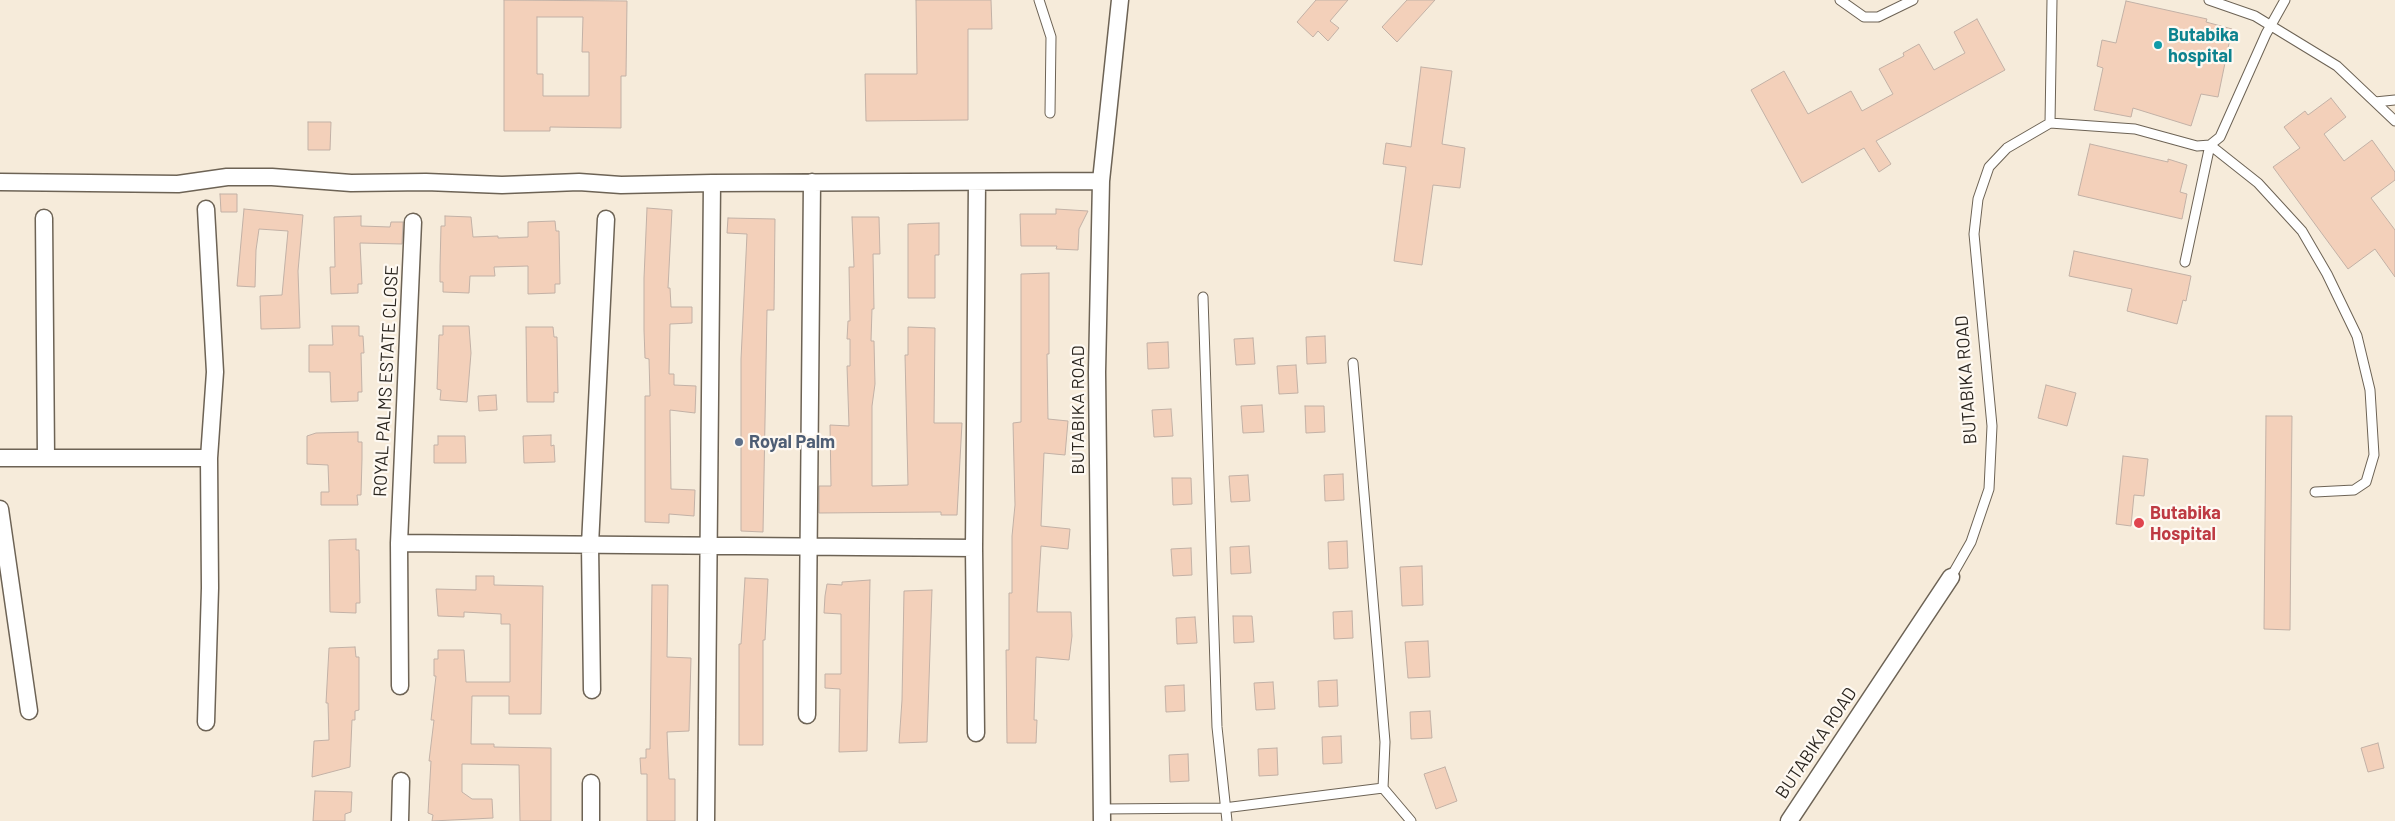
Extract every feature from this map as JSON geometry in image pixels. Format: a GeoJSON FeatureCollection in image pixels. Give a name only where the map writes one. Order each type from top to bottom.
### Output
{"type":"FeatureCollection","features":[{"type":"Feature","properties":{"kind":"street","name":"BUTABIKA ROAD"},"geometry":{"type":"LineString","coordinates":[[1102,815],[1097,372],[1101,181],[1120,0]]}},
{"type":"Feature","properties":{"kind":"street"},"geometry":{"type":"LineString","coordinates":[[0,182],[178,184],[226,177],[272,177],[351,183],[426,182],[502,185],[579,182],[621,185],[712,182],[1101,181]]}},
{"type":"Feature","properties":{"kind":"street"},"geometry":{"type":"LineString","coordinates":[[706,821],[707,547],[712,182]]}},
{"type":"Feature","properties":{"kind":"street"},"geometry":{"type":"LineString","coordinates":[[807,715],[812,182]]}},
{"type":"Feature","properties":{"kind":"street"},"geometry":{"type":"LineString","coordinates":[[976,733],[974,548],[977,182]]}},
{"type":"Feature","properties":{"kind":"street"},"geometry":{"type":"LineString","coordinates":[[206,209],[215,372],[209,458],[210,588],[206,722]]}},
{"type":"Feature","properties":{"kind":"street"},"geometry":{"type":"LineString","coordinates":[[44,218],[46,458]]}},
{"type":"Feature","properties":{"kind":"street"},"geometry":{"type":"LineString","coordinates":[[592,690],[590,545],[606,219]]}},
{"type":"Feature","properties":{"kind":"street","name":"ROYAL PALMS ESTATE CLOSE"},"geometry":{"type":"LineString","coordinates":[[400,686],[399,543],[413,222]]}},
{"type":"Feature","properties":{"kind":"street"},"geometry":{"type":"LineString","coordinates":[[0,458],[209,458]]}},
{"type":"Feature","properties":{"kind":"street"},"geometry":{"type":"LineString","coordinates":[[0,509],[29,711]]}},
{"type":"Feature","properties":{"kind":"street"},"geometry":{"type":"LineString","coordinates":[[399,543],[974,548]]}},
{"type":"Feature","properties":{"kind":"street","name":"BUTABIKA ROAD"},"geometry":{"type":"LineString","coordinates":[[1789,821],[1951,577]]}},
{"type":"Feature","properties":{"kind":"street"},"geometry":{"type":"LineString","coordinates":[[400,821],[401,781]]}},
{"type":"Feature","properties":{"kind":"street"},"geometry":{"type":"LineString","coordinates":[[591,783],[591,821]]}},
{"type":"Feature","properties":{"kind":"lane"},"geometry":{"type":"LineString","coordinates":[[1039,0],[1052,37],[1050,113]]}},
{"type":"Feature","properties":{"kind":"lane"},"geometry":{"type":"LineString","coordinates":[[1840,0],[1864,17],[1878,17],[1913,0]]}},
{"type":"Feature","properties":{"kind":"lane"},"geometry":{"type":"LineString","coordinates":[[2052,0],[2050,123],[2136,129],[2197,146],[2210,145],[2220,137],[2271,25],[2285,0]]}},
{"type":"Feature","properties":{"kind":"lane"},"geometry":{"type":"LineString","coordinates":[[2209,0],[2254,16],[2337,66],[2395,121]]}},
{"type":"Feature","properties":{"kind":"lane"},"geometry":{"type":"LineString","coordinates":[[2375,102],[2395,100]]}},
{"type":"Feature","properties":{"kind":"lane","name":"BUTABIKA ROAD"},"geometry":{"type":"LineString","coordinates":[[1951,577],[1971,542],[1989,489],[1992,426],[1974,234],[1978,199],[1989,167],[2007,148],[2050,123]]}},
{"type":"Feature","properties":{"kind":"lane"},"geometry":{"type":"LineString","coordinates":[[2185,262],[2210,145]]}},
{"type":"Feature","properties":{"kind":"lane"},"geometry":{"type":"LineString","coordinates":[[2210,145],[2258,183],[2302,232],[2327,274],[2357,336],[2370,390],[2374,455],[2366,482],[2354,490],[2315,492]]}},
{"type":"Feature","properties":{"kind":"lane"},"geometry":{"type":"LineString","coordinates":[[1203,297],[1217,727],[1226,821]]}},
{"type":"Feature","properties":{"kind":"lane"},"geometry":{"type":"LineString","coordinates":[[1353,363],[1385,742],[1383,788],[1410,821]]}},
{"type":"Feature","properties":{"kind":"lane"},"geometry":{"type":"LineString","coordinates":[[1102,815],[1224,808],[1383,788]]}},
{"type":"Feature","properties":{"kind":"building"},"geometry":{"type":"Polygon","coordinates":[[[504,0],[627,1],[626,76],[621,76],[621,128],[550,127],[550,131],[504,131],[504,0]],[[537,17],[537,74],[543,74],[543,96],[589,96],[589,52],[582,52],[583,17],[537,17]]]}},
{"type":"Feature","properties":{"kind":"building"},"geometry":{"type":"Polygon","coordinates":[[[916,0],[991,0],[992,29],[968,29],[968,120],[866,121],[865,74],[917,74],[916,0]]]}},
{"type":"Feature","properties":{"kind":"building"},"geometry":{"type":"Polygon","coordinates":[[[1316,0],[1348,0],[1330,21],[1339,28],[1328,41],[1318,31],[1313,37],[1297,22],[1316,0]]]}},
{"type":"Feature","properties":{"kind":"building"},"geometry":{"type":"Polygon","coordinates":[[[1407,0],[1435,0],[1397,42],[1382,27],[1407,0]]]}},
{"type":"Feature","properties":{"kind":"building"},"geometry":{"type":"Polygon","coordinates":[[[2126,1],[2207,19],[2206,22],[2232,29],[2218,97],[2201,94],[2191,126],[2133,108],[2131,117],[2094,110],[2103,68],[2097,66],[2102,40],[2116,43],[2126,1]]]}},
{"type":"Feature","properties":{"kind":"building"},"geometry":{"type":"Polygon","coordinates":[[[1977,19],[2005,70],[1876,141],[1891,164],[1879,172],[1864,148],[1802,183],[1751,90],[1784,71],[1808,114],[1851,91],[1862,111],[1893,94],[1879,69],[1904,56],[1903,53],[1919,44],[1934,70],[1965,53],[1954,32],[1977,19]]]}},
{"type":"Feature","properties":{"kind":"building"},"geometry":{"type":"Polygon","coordinates":[[[1421,67],[1452,71],[1442,144],[1465,148],[1460,188],[1433,185],[1422,265],[1394,261],[1406,167],[1383,164],[1386,143],[1411,147],[1421,67]]]}},
{"type":"Feature","properties":{"kind":"building"},"geometry":{"type":"Polygon","coordinates":[[[2331,98],[2346,117],[2324,134],[2344,161],[2372,140],[2395,172],[2395,180],[2371,198],[2395,230],[2395,277],[2375,249],[2348,269],[2273,167],[2300,148],[2284,127],[2305,111],[2308,115],[2331,98]]]}},
{"type":"Feature","properties":{"kind":"building"},"geometry":{"type":"Polygon","coordinates":[[[308,122],[331,122],[330,150],[308,150],[308,122]]]}},
{"type":"Feature","properties":{"kind":"building"},"geometry":{"type":"Polygon","coordinates":[[[2090,144],[2168,162],[2168,159],[2187,165],[2180,192],[2187,194],[2182,219],[2078,195],[2090,144]]]}},
{"type":"Feature","properties":{"kind":"building"},"geometry":{"type":"Polygon","coordinates":[[[220,194],[237,194],[237,212],[221,212],[220,194]]]}},
{"type":"Feature","properties":{"kind":"building"},"geometry":{"type":"Polygon","coordinates":[[[647,208],[672,210],[668,288],[670,288],[671,307],[692,307],[692,323],[670,324],[669,374],[674,374],[674,385],[696,386],[695,413],[670,410],[671,489],[695,490],[694,516],[669,514],[669,523],[645,522],[645,396],[650,396],[649,359],[645,358],[644,330],[647,208]]]}},
{"type":"Feature","properties":{"kind":"building"},"geometry":{"type":"Polygon","coordinates":[[[244,209],[303,215],[298,271],[300,328],[261,329],[260,296],[282,295],[288,231],[259,229],[256,250],[255,287],[237,286],[244,209]]]}},
{"type":"Feature","properties":{"kind":"building"},"geometry":{"type":"Polygon","coordinates":[[[1056,209],[1088,211],[1079,229],[1078,250],[1056,249],[1057,246],[1021,246],[1020,214],[1056,214],[1056,209]]]}},
{"type":"Feature","properties":{"kind":"building"},"geometry":{"type":"Polygon","coordinates":[[[361,216],[361,226],[390,227],[391,222],[403,222],[402,244],[360,243],[362,284],[358,284],[358,293],[331,294],[330,267],[335,267],[334,217],[361,216]]]}},
{"type":"Feature","properties":{"kind":"building"},"geometry":{"type":"Polygon","coordinates":[[[445,216],[471,217],[473,237],[528,237],[528,222],[555,221],[556,231],[559,231],[560,284],[555,284],[555,293],[528,294],[528,266],[494,267],[495,276],[470,276],[469,293],[443,292],[443,282],[440,282],[441,226],[445,226],[445,216]]]}},
{"type":"Feature","properties":{"kind":"building"},"geometry":{"type":"Polygon","coordinates":[[[852,217],[879,217],[880,254],[873,254],[874,309],[872,309],[871,341],[874,341],[875,384],[872,406],[872,486],[908,485],[905,355],[908,355],[908,327],[935,328],[934,423],[962,423],[957,515],[941,515],[941,512],[819,513],[819,486],[831,486],[830,425],[849,426],[847,366],[850,366],[850,339],[847,339],[848,321],[850,321],[849,267],[854,267],[852,217]]]}},
{"type":"Feature","properties":{"kind":"building"},"geometry":{"type":"Polygon","coordinates":[[[728,218],[775,219],[774,310],[767,310],[763,532],[741,531],[741,359],[747,234],[727,233],[728,218]]]}},
{"type":"Feature","properties":{"kind":"building"},"geometry":{"type":"Polygon","coordinates":[[[939,223],[939,255],[935,255],[935,298],[908,298],[908,224],[939,223]]]}},
{"type":"Feature","properties":{"kind":"building"},"geometry":{"type":"Polygon","coordinates":[[[2074,251],[2191,276],[2186,301],[2183,300],[2177,324],[2127,311],[2132,289],[2069,276],[2074,251]]]}},
{"type":"Feature","properties":{"kind":"building"},"geometry":{"type":"Polygon","coordinates":[[[1049,273],[1048,419],[1068,421],[1065,455],[1044,453],[1041,526],[1070,529],[1068,549],[1041,546],[1037,612],[1071,612],[1072,636],[1069,660],[1036,657],[1034,720],[1037,720],[1036,743],[1007,743],[1006,650],[1009,650],[1009,593],[1012,593],[1012,536],[1015,505],[1013,423],[1021,422],[1021,274],[1049,273]]]}},
{"type":"Feature","properties":{"kind":"building"},"geometry":{"type":"Polygon","coordinates":[[[332,326],[359,326],[359,336],[363,336],[364,353],[361,353],[362,392],[358,392],[358,401],[331,402],[330,372],[309,372],[309,345],[333,345],[332,326]]]}},
{"type":"Feature","properties":{"kind":"building"},"geometry":{"type":"Polygon","coordinates":[[[443,326],[469,326],[471,353],[467,402],[440,400],[441,390],[437,389],[439,335],[443,335],[443,326]]]}},
{"type":"Feature","properties":{"kind":"building"},"geometry":{"type":"Polygon","coordinates":[[[526,327],[553,327],[554,337],[557,337],[558,393],[554,392],[554,402],[527,402],[526,327]]]}},
{"type":"Feature","properties":{"kind":"building"},"geometry":{"type":"Polygon","coordinates":[[[1325,336],[1326,363],[1307,364],[1306,337],[1325,336]]]}},
{"type":"Feature","properties":{"kind":"building"},"geometry":{"type":"Polygon","coordinates":[[[1253,338],[1255,364],[1236,365],[1234,339],[1253,338]]]}},
{"type":"Feature","properties":{"kind":"building"},"geometry":{"type":"Polygon","coordinates":[[[1168,342],[1169,368],[1148,369],[1147,343],[1168,342]]]}},
{"type":"Feature","properties":{"kind":"building"},"geometry":{"type":"Polygon","coordinates":[[[1296,365],[1298,393],[1279,394],[1277,366],[1296,365]]]}},
{"type":"Feature","properties":{"kind":"building"},"geometry":{"type":"Polygon","coordinates":[[[2046,385],[2076,393],[2067,426],[2038,418],[2046,385]]]}},
{"type":"Feature","properties":{"kind":"building"},"geometry":{"type":"Polygon","coordinates":[[[496,395],[497,410],[479,411],[478,396],[496,395]]]}},
{"type":"Feature","properties":{"kind":"building"},"geometry":{"type":"Polygon","coordinates":[[[1262,405],[1264,432],[1243,433],[1241,406],[1262,405]]]}},
{"type":"Feature","properties":{"kind":"building"},"geometry":{"type":"Polygon","coordinates":[[[1305,406],[1324,406],[1325,432],[1306,433],[1305,406]]]}},
{"type":"Feature","properties":{"kind":"building"},"geometry":{"type":"Polygon","coordinates":[[[1171,409],[1173,436],[1154,437],[1152,410],[1171,409]]]}},
{"type":"Feature","properties":{"kind":"building"},"geometry":{"type":"Polygon","coordinates":[[[2266,416],[2292,416],[2290,630],[2264,629],[2266,416]]]}},
{"type":"Feature","properties":{"kind":"building"},"geometry":{"type":"Polygon","coordinates":[[[358,432],[358,442],[362,442],[362,459],[361,495],[357,495],[358,505],[321,505],[321,492],[329,492],[328,465],[307,464],[307,436],[316,433],[358,432]]]}},
{"type":"Feature","properties":{"kind":"building"},"geometry":{"type":"Polygon","coordinates":[[[551,435],[551,446],[554,445],[555,462],[524,463],[523,436],[551,435]]]}},
{"type":"Feature","properties":{"kind":"building"},"geometry":{"type":"Polygon","coordinates":[[[438,436],[465,436],[466,463],[434,463],[434,445],[438,445],[438,436]]]}},
{"type":"Feature","properties":{"kind":"building"},"geometry":{"type":"Polygon","coordinates":[[[2123,456],[2148,459],[2144,496],[2134,495],[2131,526],[2116,524],[2123,456]]]}},
{"type":"Feature","properties":{"kind":"building"},"geometry":{"type":"Polygon","coordinates":[[[1343,474],[1344,500],[1325,501],[1324,475],[1343,474]]]}},
{"type":"Feature","properties":{"kind":"building"},"geometry":{"type":"Polygon","coordinates":[[[1248,475],[1250,501],[1231,502],[1229,476],[1248,475]]]}},
{"type":"Feature","properties":{"kind":"building"},"geometry":{"type":"Polygon","coordinates":[[[1172,478],[1191,478],[1192,504],[1173,505],[1172,478]]]}},
{"type":"Feature","properties":{"kind":"building"},"geometry":{"type":"Polygon","coordinates":[[[356,539],[356,550],[359,550],[360,603],[356,603],[356,613],[330,612],[329,540],[356,539]]]}},
{"type":"Feature","properties":{"kind":"building"},"geometry":{"type":"Polygon","coordinates":[[[1347,541],[1348,568],[1329,569],[1328,542],[1347,541]]]}},
{"type":"Feature","properties":{"kind":"building"},"geometry":{"type":"Polygon","coordinates":[[[1249,546],[1251,573],[1231,574],[1230,547],[1249,546]]]}},
{"type":"Feature","properties":{"kind":"building"},"geometry":{"type":"Polygon","coordinates":[[[1191,548],[1192,575],[1173,576],[1171,549],[1191,548]]]}},
{"type":"Feature","properties":{"kind":"building"},"geometry":{"type":"Polygon","coordinates":[[[1422,566],[1423,605],[1402,606],[1400,567],[1422,566]]]}},
{"type":"Feature","properties":{"kind":"building"},"geometry":{"type":"Polygon","coordinates":[[[476,576],[494,576],[494,585],[543,586],[541,714],[509,714],[509,696],[472,696],[471,744],[494,744],[494,747],[551,748],[551,821],[520,821],[519,765],[462,764],[462,792],[472,799],[492,799],[493,818],[432,821],[433,815],[428,813],[431,761],[429,761],[434,720],[431,720],[436,676],[434,676],[434,659],[438,659],[438,650],[464,650],[466,682],[510,682],[510,624],[501,624],[501,614],[464,612],[464,617],[438,616],[436,589],[476,590],[476,576]]]}},
{"type":"Feature","properties":{"kind":"building"},"geometry":{"type":"Polygon","coordinates":[[[745,578],[768,579],[765,640],[763,640],[763,745],[739,745],[739,644],[741,644],[745,578]]]}},
{"type":"Feature","properties":{"kind":"building"},"geometry":{"type":"Polygon","coordinates":[[[870,580],[867,751],[839,752],[840,689],[825,688],[825,674],[841,674],[841,614],[824,613],[827,584],[842,585],[842,582],[870,580]]]}},
{"type":"Feature","properties":{"kind":"building"},"geometry":{"type":"Polygon","coordinates":[[[652,585],[668,585],[667,657],[691,658],[689,731],[667,732],[669,779],[675,779],[675,821],[647,821],[647,774],[641,774],[640,758],[646,758],[646,749],[650,749],[652,585]]]}},
{"type":"Feature","properties":{"kind":"building"},"geometry":{"type":"Polygon","coordinates":[[[932,590],[927,742],[899,743],[902,700],[904,591],[932,590]]]}},
{"type":"Feature","properties":{"kind":"building"},"geometry":{"type":"Polygon","coordinates":[[[1352,611],[1353,638],[1334,639],[1333,612],[1352,611]]]}},
{"type":"Feature","properties":{"kind":"building"},"geometry":{"type":"Polygon","coordinates":[[[1233,616],[1252,616],[1254,642],[1234,643],[1233,616]]]}},
{"type":"Feature","properties":{"kind":"building"},"geometry":{"type":"Polygon","coordinates":[[[1195,617],[1197,643],[1177,644],[1176,618],[1195,617]]]}},
{"type":"Feature","properties":{"kind":"building"},"geometry":{"type":"Polygon","coordinates":[[[1428,641],[1430,677],[1408,678],[1405,642],[1428,641]]]}},
{"type":"Feature","properties":{"kind":"building"},"geometry":{"type":"Polygon","coordinates":[[[355,647],[356,657],[359,657],[359,710],[355,711],[355,720],[352,720],[350,767],[312,777],[314,741],[329,740],[328,703],[326,703],[329,648],[355,647]]]}},
{"type":"Feature","properties":{"kind":"building"},"geometry":{"type":"Polygon","coordinates":[[[1337,680],[1338,706],[1319,707],[1318,681],[1337,680]]]}},
{"type":"Feature","properties":{"kind":"building"},"geometry":{"type":"Polygon","coordinates":[[[1273,682],[1275,709],[1256,710],[1254,683],[1273,682]]]}},
{"type":"Feature","properties":{"kind":"building"},"geometry":{"type":"Polygon","coordinates":[[[1184,685],[1185,711],[1166,712],[1165,686],[1184,685]]]}},
{"type":"Feature","properties":{"kind":"building"},"geometry":{"type":"Polygon","coordinates":[[[1430,711],[1432,738],[1411,739],[1410,712],[1430,711]]]}},
{"type":"Feature","properties":{"kind":"building"},"geometry":{"type":"Polygon","coordinates":[[[1341,736],[1342,763],[1323,764],[1322,737],[1341,736]]]}},
{"type":"Feature","properties":{"kind":"building"},"geometry":{"type":"Polygon","coordinates":[[[2378,743],[2384,768],[2368,772],[2361,748],[2378,743]]]}},
{"type":"Feature","properties":{"kind":"building"},"geometry":{"type":"Polygon","coordinates":[[[1277,748],[1278,775],[1259,776],[1258,749],[1277,748]]]}},
{"type":"Feature","properties":{"kind":"building"},"geometry":{"type":"Polygon","coordinates":[[[1188,754],[1189,781],[1170,782],[1169,755],[1188,754]]]}},
{"type":"Feature","properties":{"kind":"building"},"geometry":{"type":"Polygon","coordinates":[[[1445,767],[1457,801],[1436,809],[1424,774],[1445,767]]]}},
{"type":"Feature","properties":{"kind":"building"},"geometry":{"type":"Polygon","coordinates":[[[315,791],[352,792],[351,812],[345,814],[345,821],[313,821],[315,791]]]}},
{"type":"Feature","properties":{"kind":"place","name":"Butabika hospital"},"geometry":{"type":"Point","coordinates":[2158,45]}},
{"type":"Feature","properties":{"kind":"place","name":"Royal Palm"},"geometry":{"type":"Point","coordinates":[739,442]}},
{"type":"Feature","properties":{"kind":"place","name":"Butabika Hospital"},"geometry":{"type":"Point","coordinates":[2139,523]}}]}
